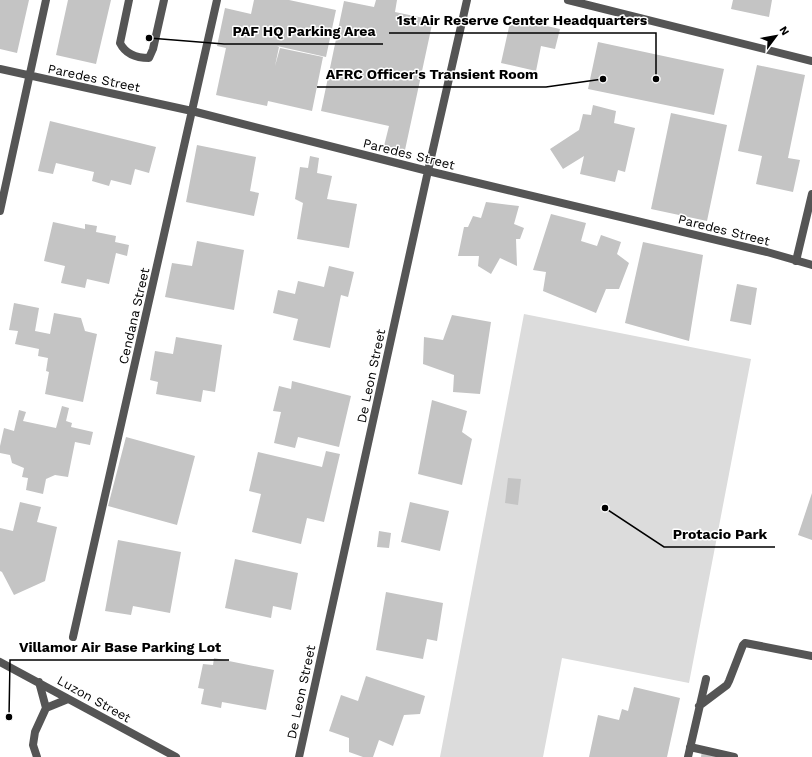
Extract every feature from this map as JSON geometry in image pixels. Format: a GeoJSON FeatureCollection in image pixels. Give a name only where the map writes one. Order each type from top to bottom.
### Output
{"type":"FeatureCollection","features":[{"type":"Feature","properties":{"kind":"lane"},"geometry":{"type":"LineString","coordinates":[[0,211],[46,0]]}},
{"type":"Feature","properties":{"kind":"lane"},"geometry":{"type":"LineString","coordinates":[[129,0],[120,43],[124,51],[139,58],[149,58],[153,49],[164,0]]}},
{"type":"Feature","properties":{"kind":"lane","name":"Cendana Street"},"geometry":{"type":"LineString","coordinates":[[73,637],[217,0]]}},
{"type":"Feature","properties":{"kind":"lane","name":"De Leon Street"},"geometry":{"type":"LineString","coordinates":[[300,757],[428,171],[467,0]]}},
{"type":"Feature","properties":{"kind":"lane"},"geometry":{"type":"LineString","coordinates":[[568,0],[812,61]]}},
{"type":"Feature","properties":{"kind":"lane","name":"Paredes Street"},"geometry":{"type":"LineString","coordinates":[[0,69],[192,111],[428,171],[759,250],[812,265]]}},
{"type":"Feature","properties":{"kind":"lane"},"geometry":{"type":"LineString","coordinates":[[796,261],[812,194]]}},
{"type":"Feature","properties":{"kind":"lane"},"geometry":{"type":"LineString","coordinates":[[699,706],[730,681],[745,643],[812,656]]}},
{"type":"Feature","properties":{"kind":"lane","name":"Luzon Street"},"geometry":{"type":"LineString","coordinates":[[0,662],[176,757]]}},
{"type":"Feature","properties":{"kind":"lane"},"geometry":{"type":"LineString","coordinates":[[688,757],[706,679]]}},
{"type":"Feature","properties":{"kind":"lane"},"geometry":{"type":"LineString","coordinates":[[37,757],[33,745],[35,732],[46,708],[39,682]]}},
{"type":"Feature","properties":{"kind":"lane"},"geometry":{"type":"LineString","coordinates":[[46,708],[68,699]]}},
{"type":"Feature","properties":{"kind":"lane"},"geometry":{"type":"LineString","coordinates":[[690,747],[734,757]]}},
{"type":"Feature","properties":{"kind":"shaded area"},"geometry":{"type":"Polygon","coordinates":[[[524,314],[751,359],[689,683],[562,658],[543,757],[440,757],[524,314]]]}},
{"type":"Feature","properties":{"kind":"building"},"geometry":{"type":"Polygon","coordinates":[[[0,0],[29,0],[17,53],[0,49],[0,0]]]}},
{"type":"Feature","properties":{"kind":"building"},"geometry":{"type":"Polygon","coordinates":[[[68,0],[111,0],[96,64],[56,55],[68,0]]]}},
{"type":"Feature","properties":{"kind":"building"},"geometry":{"type":"Polygon","coordinates":[[[254,0],[289,0],[336,10],[326,57],[277,46],[279,47],[275,66],[280,48],[323,57],[312,111],[268,101],[267,106],[216,95],[226,48],[217,46],[225,8],[251,14],[254,0]]]}},
{"type":"Feature","properties":{"kind":"building"},"geometry":{"type":"Polygon","coordinates":[[[376,0],[397,0],[395,12],[433,20],[405,150],[384,146],[389,126],[321,111],[344,1],[374,7],[376,0]]]}},
{"type":"Feature","properties":{"kind":"building"},"geometry":{"type":"Polygon","coordinates":[[[733,0],[772,0],[769,17],[731,9],[733,0]]]}},
{"type":"Feature","properties":{"kind":"building"},"geometry":{"type":"Polygon","coordinates":[[[511,18],[560,29],[555,49],[541,46],[536,71],[501,63],[511,18]]]}},
{"type":"Feature","properties":{"kind":"building"},"geometry":{"type":"Polygon","coordinates":[[[598,42],[724,69],[714,115],[588,89],[598,42]]]}},
{"type":"Feature","properties":{"kind":"building"},"geometry":{"type":"Polygon","coordinates":[[[757,65],[805,75],[788,158],[800,160],[793,192],[756,184],[762,156],[738,151],[757,65]]]}},
{"type":"Feature","properties":{"kind":"building"},"geometry":{"type":"Polygon","coordinates":[[[593,105],[616,111],[614,123],[635,128],[625,172],[618,170],[615,182],[580,174],[584,156],[563,169],[550,149],[579,130],[583,114],[591,115],[593,105]]]}},
{"type":"Feature","properties":{"kind":"building"},"geometry":{"type":"Polygon","coordinates":[[[671,113],[727,125],[707,221],[651,209],[671,113]]]}},
{"type":"Feature","properties":{"kind":"building"},"geometry":{"type":"Polygon","coordinates":[[[50,121],[156,147],[149,173],[135,169],[131,185],[111,180],[109,186],[92,181],[94,172],[56,163],[53,174],[38,171],[50,121]]]}},
{"type":"Feature","properties":{"kind":"building"},"geometry":{"type":"Polygon","coordinates":[[[197,145],[256,157],[250,191],[259,193],[254,216],[186,202],[197,145]]]}},
{"type":"Feature","properties":{"kind":"building"},"geometry":{"type":"Polygon","coordinates":[[[310,156],[319,158],[317,173],[332,176],[327,199],[357,204],[349,248],[297,239],[303,203],[295,199],[300,167],[308,168],[310,156]]]}},
{"type":"Feature","properties":{"kind":"building"},"geometry":{"type":"Polygon","coordinates":[[[486,202],[519,206],[514,224],[524,228],[520,239],[516,239],[517,266],[500,258],[491,274],[478,266],[479,256],[458,256],[464,227],[468,227],[473,216],[481,218],[486,202]]]}},
{"type":"Feature","properties":{"kind":"building"},"geometry":{"type":"Polygon","coordinates":[[[551,214],[586,223],[581,241],[597,246],[601,235],[621,242],[617,254],[629,263],[619,289],[606,289],[596,313],[543,291],[546,272],[533,270],[551,214]]]}},
{"type":"Feature","properties":{"kind":"building"},"geometry":{"type":"Polygon","coordinates":[[[53,222],[85,229],[85,224],[97,226],[96,232],[116,236],[115,242],[129,245],[127,256],[116,253],[109,284],[87,279],[85,288],[61,283],[65,266],[44,261],[53,222]]]}},
{"type":"Feature","properties":{"kind":"building"},"geometry":{"type":"Polygon","coordinates":[[[197,241],[244,250],[234,310],[165,297],[172,263],[192,266],[197,241]]]}},
{"type":"Feature","properties":{"kind":"building"},"geometry":{"type":"Polygon","coordinates":[[[643,242],[703,255],[689,341],[625,323],[643,242]]]}},
{"type":"Feature","properties":{"kind":"building"},"geometry":{"type":"Polygon","coordinates":[[[329,266],[354,272],[348,297],[341,295],[330,348],[293,340],[298,319],[273,313],[278,290],[295,294],[298,281],[324,287],[329,266]]]}},
{"type":"Feature","properties":{"kind":"building"},"geometry":{"type":"Polygon","coordinates":[[[737,284],[757,288],[751,325],[730,321],[737,284]]]}},
{"type":"Feature","properties":{"kind":"building"},"geometry":{"type":"Polygon","coordinates":[[[14,303],[39,308],[35,331],[50,334],[54,313],[81,318],[85,331],[97,334],[83,402],[45,394],[49,372],[46,371],[48,358],[38,356],[39,349],[15,344],[18,331],[9,330],[14,303]]]}},
{"type":"Feature","properties":{"kind":"building"},"geometry":{"type":"Polygon","coordinates":[[[452,315],[491,322],[480,394],[453,392],[454,375],[423,364],[424,337],[443,340],[452,315]]]}},
{"type":"Feature","properties":{"kind":"building"},"geometry":{"type":"Polygon","coordinates":[[[176,337],[222,345],[215,392],[203,390],[201,402],[156,394],[158,382],[150,380],[155,351],[173,354],[176,337]]]}},
{"type":"Feature","properties":{"kind":"building"},"geometry":{"type":"Polygon","coordinates":[[[292,381],[351,396],[339,447],[298,437],[295,448],[274,443],[281,412],[273,411],[279,386],[291,389],[292,381]]]}},
{"type":"Feature","properties":{"kind":"building"},"geometry":{"type":"Polygon","coordinates":[[[432,400],[467,411],[462,432],[472,439],[462,485],[418,474],[432,400]]]}},
{"type":"Feature","properties":{"kind":"building"},"geometry":{"type":"Polygon","coordinates":[[[62,406],[69,408],[66,421],[72,423],[71,427],[93,432],[90,445],[75,442],[68,477],[55,475],[46,479],[43,494],[26,490],[28,478],[22,477],[24,468],[12,463],[10,455],[0,453],[4,428],[14,431],[19,410],[26,412],[23,421],[56,428],[62,406]]]}},
{"type":"Feature","properties":{"kind":"building"},"geometry":{"type":"Polygon","coordinates":[[[126,437],[195,456],[177,525],[108,506],[126,437]]]}},
{"type":"Feature","properties":{"kind":"building"},"geometry":{"type":"Polygon","coordinates":[[[326,451],[340,454],[324,522],[307,518],[301,544],[252,532],[261,494],[249,491],[258,452],[322,467],[326,451]]]}},
{"type":"Feature","properties":{"kind":"building"},"geometry":{"type":"Polygon","coordinates":[[[508,478],[521,479],[518,505],[505,503],[508,478]]]}},
{"type":"Feature","properties":{"kind":"building"},"geometry":{"type":"Polygon","coordinates":[[[812,493],[812,540],[798,535],[812,493]]]}},
{"type":"Feature","properties":{"kind":"building"},"geometry":{"type":"Polygon","coordinates":[[[20,502],[41,507],[37,522],[57,527],[45,581],[14,595],[2,572],[0,571],[0,528],[13,531],[20,502]]]}},
{"type":"Feature","properties":{"kind":"building"},"geometry":{"type":"Polygon","coordinates":[[[410,502],[449,511],[440,551],[401,542],[410,502]]]}},
{"type":"Feature","properties":{"kind":"building"},"geometry":{"type":"Polygon","coordinates":[[[379,531],[391,533],[389,548],[377,547],[379,531]]]}},
{"type":"Feature","properties":{"kind":"building"},"geometry":{"type":"Polygon","coordinates":[[[118,540],[181,552],[170,613],[133,606],[131,615],[105,611],[118,540]]]}},
{"type":"Feature","properties":{"kind":"building"},"geometry":{"type":"Polygon","coordinates":[[[235,559],[298,573],[291,610],[273,606],[271,618],[225,608],[235,559]]]}},
{"type":"Feature","properties":{"kind":"building"},"geometry":{"type":"Polygon","coordinates":[[[386,592],[443,603],[437,641],[427,639],[423,659],[376,650],[386,592]]]}},
{"type":"Feature","properties":{"kind":"building"},"geometry":{"type":"Polygon","coordinates":[[[214,658],[274,670],[266,710],[222,702],[221,708],[201,704],[204,689],[198,688],[203,664],[213,665],[214,658]]]}},
{"type":"Feature","properties":{"kind":"building"},"geometry":{"type":"Polygon","coordinates":[[[366,676],[425,696],[420,714],[404,715],[393,746],[379,740],[373,757],[363,757],[349,752],[349,738],[329,731],[341,695],[358,701],[366,676]]]}},
{"type":"Feature","properties":{"kind":"building"},"geometry":{"type":"Polygon","coordinates":[[[634,687],[680,698],[667,757],[589,757],[598,715],[619,720],[622,709],[628,711],[634,687]]]}},
{"type":"Feature","properties":{"kind":"building"},"geometry":{"type":"Polygon","coordinates":[[[702,750],[733,757],[701,757],[702,750]]]}},
{"type":"Feature","properties":{"kind":"place","name":"PAF HQ Parking Area"},"geometry":{"type":"Point","coordinates":[149,38]}},
{"type":"Feature","properties":{"kind":"place","name":"AFRC Officer's Transient Room"},"geometry":{"type":"Point","coordinates":[603,79]}},
{"type":"Feature","properties":{"kind":"place","name":"1st Air Reserve Center Headquarters"},"geometry":{"type":"Point","coordinates":[656,79]}},
{"type":"Feature","properties":{"kind":"place","name":"Protacio Park"},"geometry":{"type":"Point","coordinates":[605,508]}},
{"type":"Feature","properties":{"kind":"place","name":"Villamor Air Base Parking Lot"},"geometry":{"type":"Point","coordinates":[9,717]}}]}
